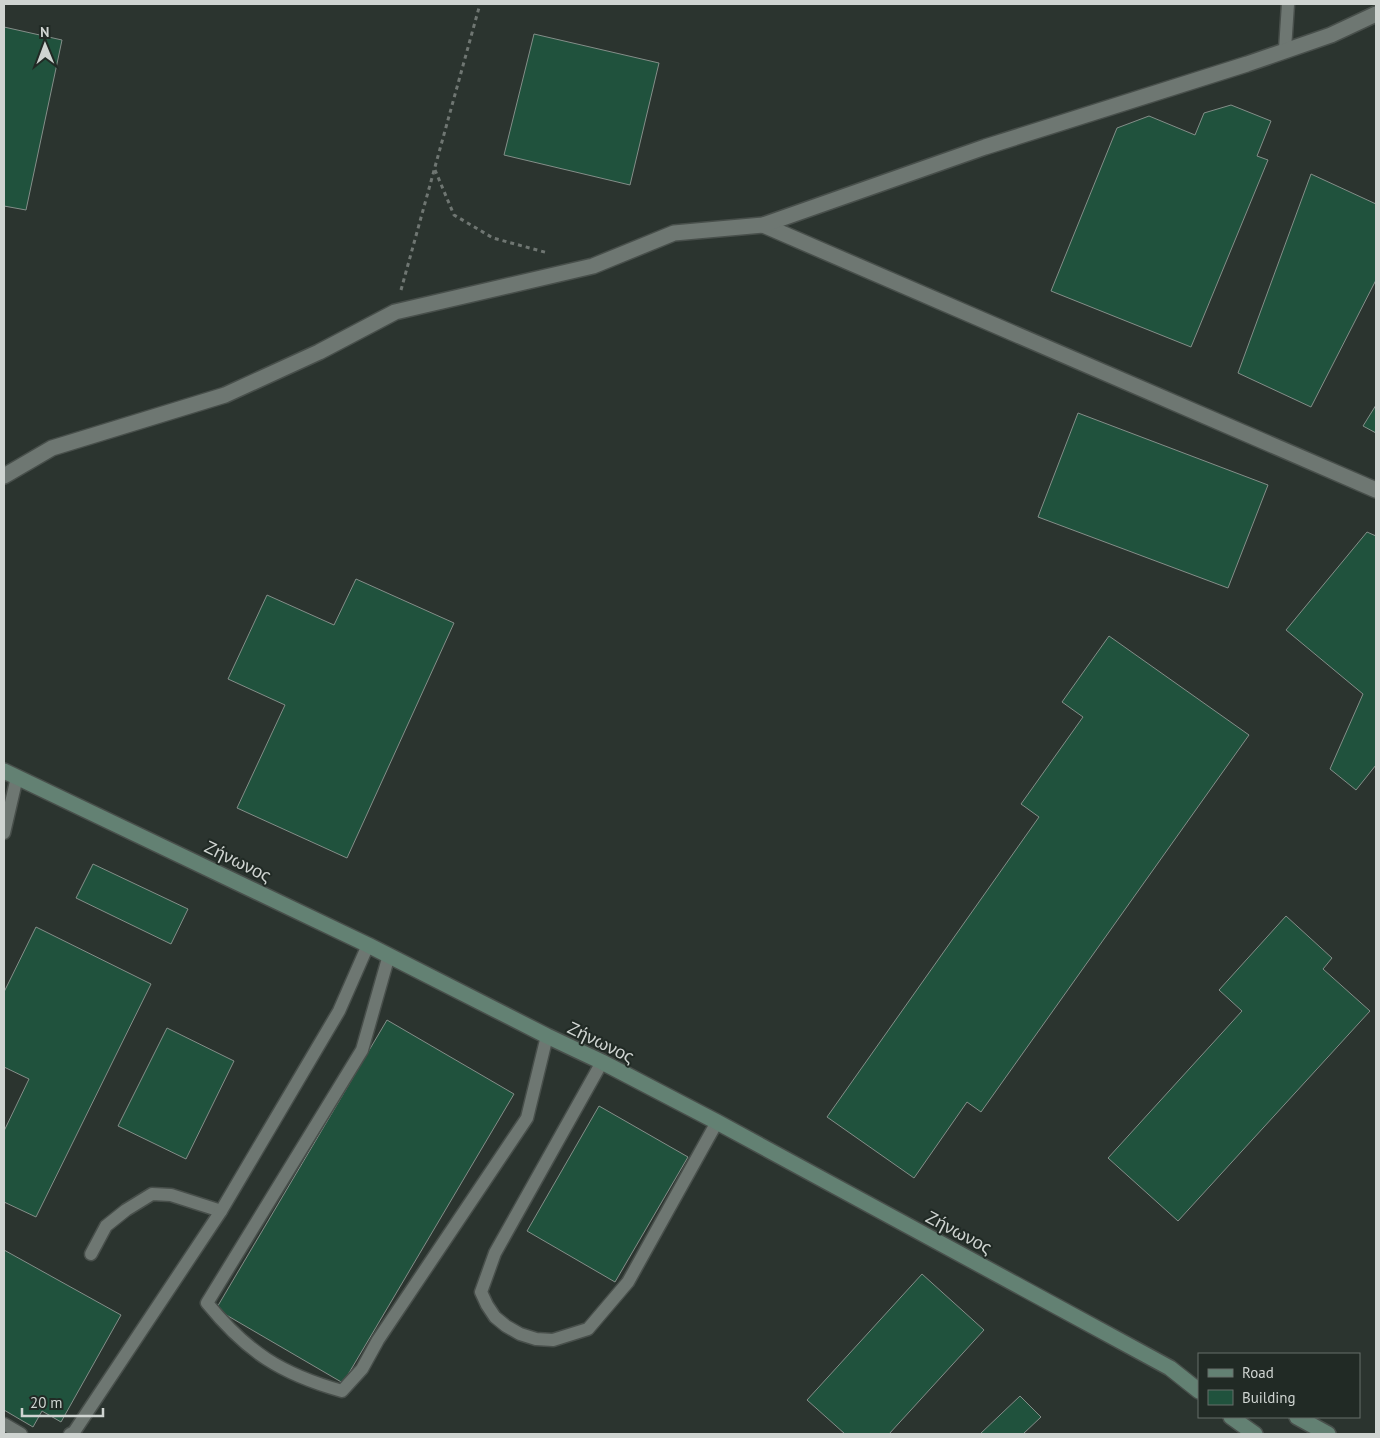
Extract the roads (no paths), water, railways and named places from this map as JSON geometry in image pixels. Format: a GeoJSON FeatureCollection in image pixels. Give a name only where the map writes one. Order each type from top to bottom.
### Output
{"type":"FeatureCollection","features":[{"type":"Feature","properties":{"kind":"street"},"geometry":{"type":"LineString","coordinates":[[4,476],[52,448],[225,395],[319,352],[394,312],[593,266],[674,234],[763,225],[985,147],[1331,35],[1376,14]]}},
{"type":"Feature","properties":{"kind":"street"},"geometry":{"type":"LineString","coordinates":[[763,225],[1376,490]]}},
{"type":"Feature","properties":{"kind":"street","name":"Ζήνωνος"},"geometry":{"type":"LineString","coordinates":[[10,774],[368,944],[547,1036],[602,1062],[717,1122],[1170,1368]]}},
{"type":"Feature","properties":{"kind":"street"},"geometry":{"type":"LineString","coordinates":[[1170,1368],[1198,1378]]}},
{"type":"Feature","properties":{"kind":"street"},"geometry":{"type":"LineString","coordinates":[[1170,1368],[1198,1390]]}},
{"type":"Feature","properties":{"kind":"street"},"geometry":{"type":"LineString","coordinates":[[1232,1418],[1255,1434]]}},
{"type":"Feature","properties":{"kind":"street"},"geometry":{"type":"LineString","coordinates":[[1299,1418],[1328,1434]]}},
{"type":"Feature","properties":{"kind":"lane"},"geometry":{"type":"LineString","coordinates":[[1285,49],[1288,4]]}},
{"type":"Feature","properties":{"kind":"lane"},"geometry":{"type":"LineString","coordinates":[[4,832],[10,774]]}},
{"type":"Feature","properties":{"kind":"lane"},"geometry":{"type":"LineString","coordinates":[[70,1434],[79,1424],[221,1211],[339,1011],[368,944]]}},
{"type":"Feature","properties":{"kind":"lane"},"geometry":{"type":"LineString","coordinates":[[389,956],[362,1050],[207,1303],[241,1341],[287,1372],[314,1383],[342,1391],[362,1369],[378,1340],[527,1118],[547,1036]]}},
{"type":"Feature","properties":{"kind":"lane"},"geometry":{"type":"LineString","coordinates":[[602,1062],[495,1253],[481,1292],[495,1317],[520,1334],[536,1339],[553,1340],[588,1328],[628,1282],[717,1122]]}},
{"type":"Feature","properties":{"kind":"lane"},"geometry":{"type":"LineString","coordinates":[[91,1254],[106,1226],[126,1210],[152,1194],[170,1195],[221,1211]]}},
{"type":"Feature","properties":{"kind":"lane"},"geometry":{"type":"LineString","coordinates":[[4,1424],[22,1434]]}}]}
